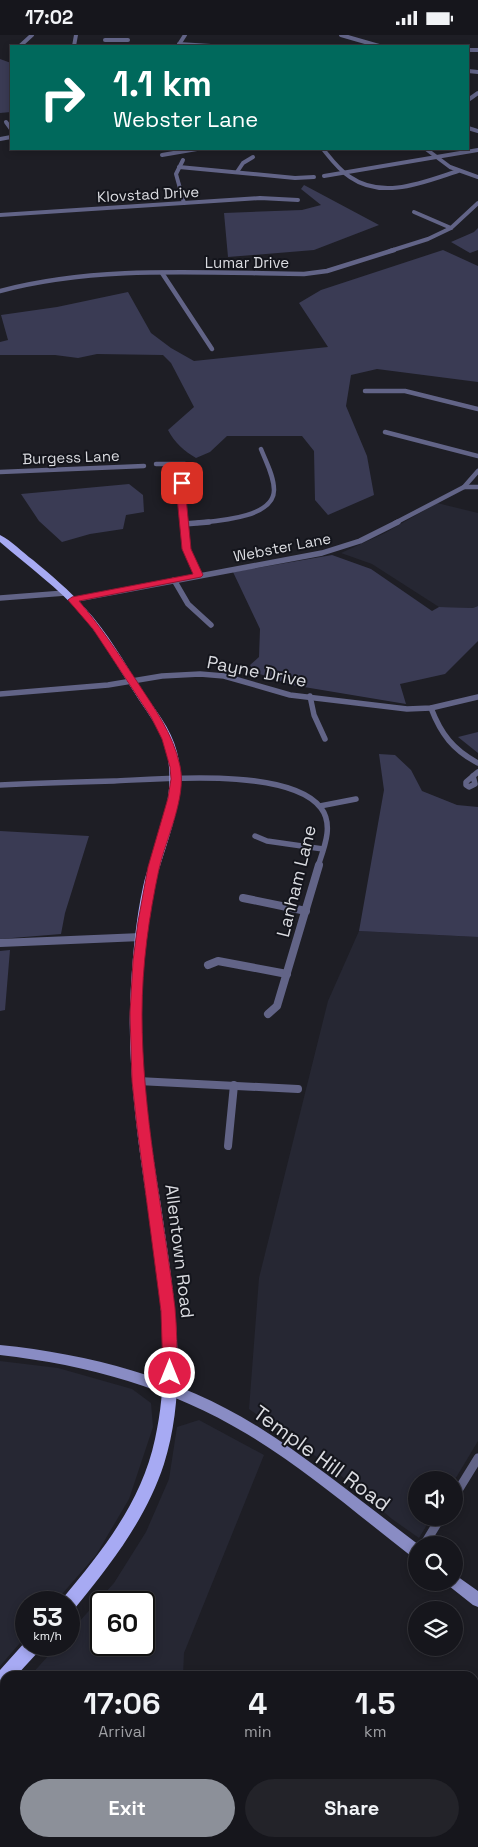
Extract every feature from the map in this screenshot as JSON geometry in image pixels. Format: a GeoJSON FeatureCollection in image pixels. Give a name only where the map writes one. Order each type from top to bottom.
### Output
{"type":"FeatureCollection","features":[{"type":"Feature","properties":{"kind":"main road","name":"Allentown Road"},"geometry":{"type":"LineString","coordinates":[[0,538],[69,596],[96,627],[168,739],[174,757],[176,779],[173,798],[148,891],[141,937],[136,1013],[138,1081],[168,1311],[170,1355],[167,1419],[161,1447],[142,1500],[112,1550],[79,1591]]}},
{"type":"Feature","properties":{"kind":"main road","name":"Temple Hill Road"},"geometry":{"type":"LineString","coordinates":[[0,1350],[49,1354],[84,1361],[144,1379],[234,1420],[282,1450],[408,1545]]}},
{"type":"Feature","properties":{"kind":"main road"},"geometry":{"type":"LineString","coordinates":[[463,1588],[478,1600]]}},
{"type":"Feature","properties":{"kind":"main road"},"geometry":{"type":"LineString","coordinates":[[11,1671],[24,1656]]}},
{"type":"Feature","properties":{"kind":"street"},"geometry":{"type":"LineString","coordinates":[[21,45],[32,35]]}},
{"type":"Feature","properties":{"kind":"street"},"geometry":{"type":"LineString","coordinates":[[127,35],[127,45]]}},
{"type":"Feature","properties":{"kind":"street"},"geometry":{"type":"LineString","coordinates":[[178,45],[185,35]]}},
{"type":"Feature","properties":{"kind":"street"},"geometry":{"type":"LineString","coordinates":[[341,35],[376,45]]}},
{"type":"Feature","properties":{"kind":"street"},"geometry":{"type":"LineString","coordinates":[[105,40],[128,40]]}},
{"type":"Feature","properties":{"kind":"street"},"geometry":{"type":"LineString","coordinates":[[6,121],[10,127]]}},
{"type":"Feature","properties":{"kind":"street"},"geometry":{"type":"LineString","coordinates":[[324,175],[478,149]]}},
{"type":"Feature","properties":{"kind":"street"},"geometry":{"type":"LineString","coordinates":[[162,155],[191,150]]}},
{"type":"Feature","properties":{"kind":"street"},"geometry":{"type":"LineString","coordinates":[[324,150],[350,178],[360,183],[394,188],[416,185],[458,171]]}},
{"type":"Feature","properties":{"kind":"street"},"geometry":{"type":"LineString","coordinates":[[427,150],[458,171],[478,177]]}},
{"type":"Feature","properties":{"kind":"street"},"geometry":{"type":"LineString","coordinates":[[237,172],[243,163],[253,157]]}},
{"type":"Feature","properties":{"kind":"street"},"geometry":{"type":"LineString","coordinates":[[184,160],[179,167],[176,177],[184,203]]}},
{"type":"Feature","properties":{"kind":"street"},"geometry":{"type":"LineString","coordinates":[[179,167],[295,178],[314,177]]}},
{"type":"Feature","properties":{"kind":"street","name":"Klovstad Drive"},"geometry":{"type":"LineString","coordinates":[[0,215],[260,198],[298,199]]}},
{"type":"Feature","properties":{"kind":"street","name":"Lumar Drive"},"geometry":{"type":"LineString","coordinates":[[0,291],[26,284],[126,273],[319,272],[417,243],[451,228],[478,203]]}},
{"type":"Feature","properties":{"kind":"street"},"geometry":{"type":"LineString","coordinates":[[414,212],[451,228]]}},
{"type":"Feature","properties":{"kind":"street"},"geometry":{"type":"LineString","coordinates":[[162,273],[212,349]]}},
{"type":"Feature","properties":{"kind":"street"},"geometry":{"type":"LineString","coordinates":[[365,391],[405,391],[478,409]]}},
{"type":"Feature","properties":{"kind":"street"},"geometry":{"type":"LineString","coordinates":[[385,432],[478,456]]}},
{"type":"Feature","properties":{"kind":"street"},"geometry":{"type":"LineString","coordinates":[[184,524],[250,514],[259,511],[270,503],[274,497],[274,490],[270,471],[261,449]]}},
{"type":"Feature","properties":{"kind":"street"},"geometry":{"type":"LineString","coordinates":[[156,464],[185,464],[182,497],[184,524],[187,549],[198,575]]}},
{"type":"Feature","properties":{"kind":"street","name":"Burgess Lane"},"geometry":{"type":"LineString","coordinates":[[0,472],[144,466]]}},
{"type":"Feature","properties":{"kind":"street","name":"Webster Lane"},"geometry":{"type":"LineString","coordinates":[[0,598],[69,596],[174,580],[347,547],[464,487],[478,471]]}},
{"type":"Feature","properties":{"kind":"street"},"geometry":{"type":"LineString","coordinates":[[464,487],[478,487]]}},
{"type":"Feature","properties":{"kind":"street"},"geometry":{"type":"LineString","coordinates":[[174,580],[188,604],[211,625]]}},
{"type":"Feature","properties":{"kind":"street","name":"Payne Drive"},"geometry":{"type":"LineString","coordinates":[[0,694],[133,682],[176,675],[209,675],[233,678],[290,695],[399,708],[431,708],[478,697]]}},
{"type":"Feature","properties":{"kind":"street"},"geometry":{"type":"LineString","coordinates":[[310,696],[314,715],[325,739]]}},
{"type":"Feature","properties":{"kind":"street"},"geometry":{"type":"LineString","coordinates":[[431,708],[438,727],[446,740],[478,763]]}},
{"type":"Feature","properties":{"kind":"street"},"geometry":{"type":"LineString","coordinates":[[457,787],[466,782],[469,787],[474,786],[476,774]]}},
{"type":"Feature","properties":{"kind":"street","name":"Lanham Lane"},"geometry":{"type":"LineString","coordinates":[[0,785],[176,779],[238,780],[284,786],[306,795],[320,806],[328,824],[324,849],[277,1006],[268,1014]]}},
{"type":"Feature","properties":{"kind":"street"},"geometry":{"type":"LineString","coordinates":[[320,806],[356,799]]}},
{"type":"Feature","properties":{"kind":"street"},"geometry":{"type":"LineString","coordinates":[[255,836],[267,841],[324,849]]}},
{"type":"Feature","properties":{"kind":"street"},"geometry":{"type":"LineString","coordinates":[[243,898],[306,911]]}},
{"type":"Feature","properties":{"kind":"street"},"geometry":{"type":"LineString","coordinates":[[0,943],[141,937]]}},
{"type":"Feature","properties":{"kind":"street"},"geometry":{"type":"LineString","coordinates":[[208,965],[218,961],[287,974]]}},
{"type":"Feature","properties":{"kind":"street"},"geometry":{"type":"LineString","coordinates":[[138,1081],[298,1089]]}},
{"type":"Feature","properties":{"kind":"street"},"geometry":{"type":"LineString","coordinates":[[228,1146],[234,1085]]}},
{"type":"Feature","properties":{"kind":"street"},"geometry":{"type":"LineString","coordinates":[[463,1482],[478,1458]]}},
{"type":"Feature","properties":{"kind":"shaded area"},"geometry":{"type":"Polygon","coordinates":[[[0,59],[10,63],[10,112],[0,113],[0,59]]]}},
{"type":"Feature","properties":{"kind":"shaded area"},"geometry":{"type":"Polygon","coordinates":[[[304,185],[379,225],[314,250],[228,257],[224,213],[302,210],[321,205],[301,189],[304,185]]]}},
{"type":"Feature","properties":{"kind":"shaded area"},"geometry":{"type":"Polygon","coordinates":[[[478,228],[478,250],[470,253],[451,242],[474,232],[478,228]]]}},
{"type":"Feature","properties":{"kind":"shaded area"},"geometry":{"type":"Polygon","coordinates":[[[443,250],[478,266],[478,382],[377,369],[351,375],[346,406],[367,456],[374,495],[328,515],[315,500],[314,451],[302,436],[227,436],[210,452],[196,458],[180,446],[168,430],[194,407],[171,363],[163,355],[97,354],[78,358],[55,355],[0,355],[0,342],[8,340],[1,315],[57,307],[128,292],[151,333],[171,348],[194,361],[328,347],[299,303],[321,290],[443,250]]]}},
{"type":"Feature","properties":{"kind":"shaded area"},"geometry":{"type":"Polygon","coordinates":[[[129,484],[143,495],[144,512],[126,515],[123,529],[90,534],[62,542],[39,521],[21,494],[129,484]]]}},
{"type":"Feature","properties":{"kind":"shaded area"},"geometry":{"type":"Polygon","coordinates":[[[437,503],[478,513],[478,606],[473,608],[439,607],[372,564],[341,553],[385,533],[437,503]]]}},
{"type":"Feature","properties":{"kind":"shaded area"},"geometry":{"type":"Polygon","coordinates":[[[332,555],[371,569],[432,611],[439,607],[473,608],[478,606],[478,641],[445,674],[400,684],[406,704],[292,685],[254,672],[250,665],[259,657],[260,629],[233,572],[332,555]]]}},
{"type":"Feature","properties":{"kind":"shaded area"},"geometry":{"type":"Polygon","coordinates":[[[478,732],[478,753],[458,737],[478,732]]]}},
{"type":"Feature","properties":{"kind":"shaded area"},"geometry":{"type":"Polygon","coordinates":[[[379,754],[395,755],[411,770],[422,791],[457,805],[478,807],[478,937],[359,931],[384,790],[379,754]]]}},
{"type":"Feature","properties":{"kind":"shaded area"},"geometry":{"type":"Polygon","coordinates":[[[0,831],[89,836],[65,913],[61,934],[0,939],[0,831]]]}},
{"type":"Feature","properties":{"kind":"shaded area"},"geometry":{"type":"Polygon","coordinates":[[[359,931],[478,937],[478,1441],[460,1471],[408,1471],[408,1526],[426,1526],[420,1536],[416,1536],[392,1519],[332,1468],[249,1409],[259,1278],[328,1001],[359,931]]]}},
{"type":"Feature","properties":{"kind":"shaded area"},"geometry":{"type":"Polygon","coordinates":[[[10,950],[5,1010],[0,1011],[0,951],[10,950]]]}},
{"type":"Feature","properties":{"kind":"shaded area"},"geometry":{"type":"Polygon","coordinates":[[[0,1361],[58,1368],[132,1389],[151,1403],[153,1427],[129,1499],[96,1555],[65,1591],[15,1591],[15,1649],[0,1666],[0,1361]]]}},
{"type":"Feature","properties":{"kind":"shaded area"},"geometry":{"type":"Polygon","coordinates":[[[199,1420],[264,1455],[184,1653],[183,1671],[35,1671],[48,1656],[80,1656],[80,1621],[90,1610],[90,1656],[155,1656],[155,1591],[107,1591],[114,1583],[146,1532],[169,1479],[177,1427],[199,1420]]]}},
{"type":"Feature","properties":{"kind":"route"},"geometry":{"type":"LineString","coordinates":[[170,1373],[170,1337],[165,1277],[138,1081],[136,1013],[138,961],[143,922],[148,891],[173,798],[176,779],[174,757],[168,739],[156,717],[96,627],[72,600],[198,575],[187,549],[184,532],[182,483]]}}]}
